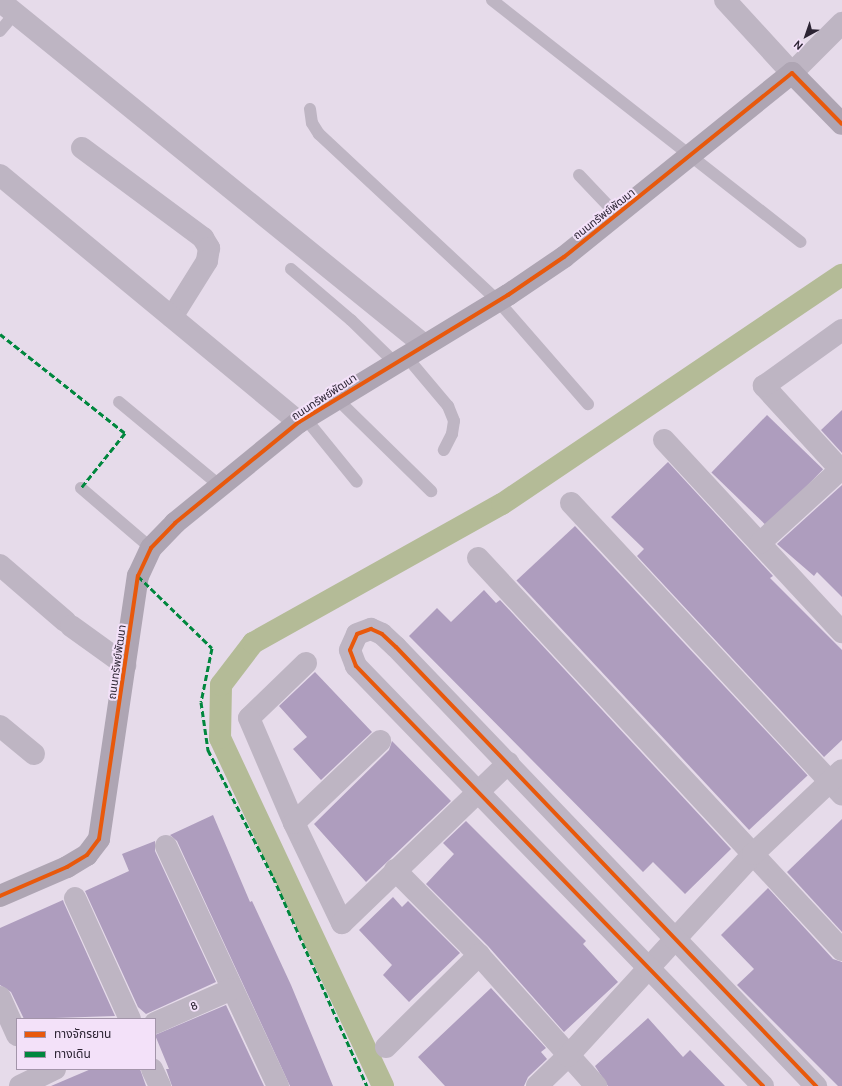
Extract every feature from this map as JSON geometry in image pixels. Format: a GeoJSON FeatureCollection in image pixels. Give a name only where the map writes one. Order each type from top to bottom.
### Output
{"type":"FeatureCollection","features":[{"type":"Feature","properties":{"kind":"street"},"geometry":{"type":"LineString","coordinates":[[725,0],[792,73],[842,124]]}},
{"type":"Feature","properties":{"kind":"street"},"geometry":{"type":"LineString","coordinates":[[7,7],[408,354]]}},
{"type":"Feature","properties":{"kind":"street"},"geometry":{"type":"LineString","coordinates":[[792,73],[842,23]]}},
{"type":"Feature","properties":{"kind":"street","name":"ถนนทรัพย์พัฒนา"},"geometry":{"type":"LineString","coordinates":[[0,896],[67,867],[87,855],[99,839],[138,576],[151,548],[175,523],[302,420],[408,354],[498,301],[618,216],[691,154],[792,73]]}},
{"type":"Feature","properties":{"kind":"street"},"geometry":{"type":"LineString","coordinates":[[82,148],[203,238],[209,248],[208,261],[172,317]]}},
{"type":"Feature","properties":{"kind":"street"},"geometry":{"type":"LineString","coordinates":[[0,176],[172,317],[302,420]]}},
{"type":"Feature","properties":{"kind":"street"},"geometry":{"type":"LineString","coordinates":[[760,543],[841,468],[764,386],[842,330]]}},
{"type":"Feature","properties":{"kind":"street"},"geometry":{"type":"LineString","coordinates":[[664,440],[760,543],[839,624]]}},
{"type":"Feature","properties":{"kind":"street"},"geometry":{"type":"LineString","coordinates":[[537,1086],[568,1056],[649,969],[753,854],[838,782],[571,503]]}},
{"type":"Feature","properties":{"kind":"street"},"geometry":{"type":"LineString","coordinates":[[478,558],[842,950]]}},
{"type":"Feature","properties":{"kind":"street"},"geometry":{"type":"LineString","coordinates":[[0,565],[68,623],[125,665]]}},
{"type":"Feature","properties":{"kind":"street"},"geometry":{"type":"LineString","coordinates":[[763,1086],[649,969],[479,790],[356,666],[350,650],[358,634],[370,629],[382,634],[677,938],[816,1086]]}},
{"type":"Feature","properties":{"kind":"street"},"geometry":{"type":"LineString","coordinates":[[306,663],[248,718],[294,823],[342,923],[395,870],[508,763]]}},
{"type":"Feature","properties":{"kind":"street"},"geometry":{"type":"LineString","coordinates":[[0,726],[34,754]]}},
{"type":"Feature","properties":{"kind":"street"},"geometry":{"type":"LineString","coordinates":[[294,823],[380,741]]}},
{"type":"Feature","properties":{"kind":"street"},"geometry":{"type":"LineString","coordinates":[[166,846],[278,1086]]}},
{"type":"Feature","properties":{"kind":"street"},"geometry":{"type":"LineString","coordinates":[[395,870],[479,955],[596,1086]]}},
{"type":"Feature","properties":{"kind":"street"},"geometry":{"type":"LineString","coordinates":[[75,898],[130,1018]]}},
{"type":"Feature","properties":{"kind":"street"},"geometry":{"type":"LineString","coordinates":[[386,1048],[479,955]]}},
{"type":"Feature","properties":{"kind":"street","name":"8"},"geometry":{"type":"LineString","coordinates":[[156,1023],[232,989]]}},
{"type":"Feature","properties":{"kind":"street"},"geometry":{"type":"LineString","coordinates":[[0,997],[16,1033]]}},
{"type":"Feature","properties":{"kind":"street"},"geometry":{"type":"LineString","coordinates":[[152,1070],[160,1086]]}},
{"type":"Feature","properties":{"kind":"lane"},"geometry":{"type":"LineString","coordinates":[[492,0],[691,154],[801,242]]}},
{"type":"Feature","properties":{"kind":"lane"},"geometry":{"type":"LineString","coordinates":[[0,31],[7,7]]}},
{"type":"Feature","properties":{"kind":"lane"},"geometry":{"type":"LineString","coordinates":[[310,109],[312,123],[319,134],[498,301],[588,404]]}},
{"type":"Feature","properties":{"kind":"lane"},"geometry":{"type":"LineString","coordinates":[[579,175],[618,216]]}},
{"type":"Feature","properties":{"kind":"lane"},"geometry":{"type":"LineString","coordinates":[[291,269],[351,320],[408,354],[448,406],[454,421],[452,434],[444,450]]}},
{"type":"Feature","properties":{"kind":"lane"},"geometry":{"type":"LineString","coordinates":[[337,399],[431,491]]}},
{"type":"Feature","properties":{"kind":"lane"},"geometry":{"type":"LineString","coordinates":[[119,402],[220,486]]}},
{"type":"Feature","properties":{"kind":"lane"},"geometry":{"type":"LineString","coordinates":[[302,420],[357,482]]}},
{"type":"Feature","properties":{"kind":"lane"},"geometry":{"type":"LineString","coordinates":[[81,488],[151,548]]}},
{"type":"Feature","properties":{"kind":"building"},"geometry":{"type":"Polygon","coordinates":[[[842,410],[842,453],[821,430],[842,410]]]}},
{"type":"Feature","properties":{"kind":"building"},"geometry":{"type":"Polygon","coordinates":[[[767,415],[823,469],[768,527],[711,473],[767,415]]]}},
{"type":"Feature","properties":{"kind":"building"},"geometry":{"type":"Polygon","coordinates":[[[668,462],[773,576],[770,578],[842,650],[842,740],[824,757],[637,556],[644,549],[611,517],[668,462]]]}},
{"type":"Feature","properties":{"kind":"building"},"geometry":{"type":"Polygon","coordinates":[[[842,485],[842,597],[817,572],[814,576],[777,544],[842,485]]]}},
{"type":"Feature","properties":{"kind":"building"},"geometry":{"type":"Polygon","coordinates":[[[575,526],[808,775],[749,830],[516,581],[575,526]]]}},
{"type":"Feature","properties":{"kind":"building"},"geometry":{"type":"Polygon","coordinates":[[[484,590],[496,603],[500,600],[731,849],[685,894],[653,862],[643,872],[409,636],[437,608],[451,622],[484,590]]]}},
{"type":"Feature","properties":{"kind":"building"},"geometry":{"type":"Polygon","coordinates":[[[315,672],[372,732],[321,780],[293,749],[307,737],[279,706],[315,672]]]}},
{"type":"Feature","properties":{"kind":"building"},"geometry":{"type":"Polygon","coordinates":[[[392,741],[451,801],[366,882],[314,824],[389,750],[392,741]]]}},
{"type":"Feature","properties":{"kind":"building"},"geometry":{"type":"Polygon","coordinates":[[[213,815],[250,902],[252,901],[291,985],[333,1086],[290,1086],[177,841],[170,835],[213,815]]]}},
{"type":"Feature","properties":{"kind":"building"},"geometry":{"type":"Polygon","coordinates":[[[842,819],[842,932],[787,872],[842,819]]]}},
{"type":"Feature","properties":{"kind":"building"},"geometry":{"type":"Polygon","coordinates":[[[466,821],[586,941],[583,944],[618,982],[564,1032],[488,946],[426,884],[454,854],[443,843],[466,821]]]}},
{"type":"Feature","properties":{"kind":"building"},"geometry":{"type":"Polygon","coordinates":[[[155,841],[155,851],[216,982],[146,1014],[138,1007],[85,891],[129,871],[122,854],[155,841]]]}},
{"type":"Feature","properties":{"kind":"building"},"geometry":{"type":"Polygon","coordinates":[[[768,888],[833,959],[842,962],[842,1086],[838,1086],[737,985],[754,969],[721,935],[768,888]]]}},
{"type":"Feature","properties":{"kind":"building"},"geometry":{"type":"Polygon","coordinates":[[[393,897],[402,907],[408,901],[460,953],[409,1002],[383,975],[392,965],[359,930],[393,897]]]}},
{"type":"Feature","properties":{"kind":"building"},"geometry":{"type":"Polygon","coordinates":[[[63,900],[115,1016],[24,1018],[11,992],[0,985],[0,928],[63,900]]]}},
{"type":"Feature","properties":{"kind":"building"},"geometry":{"type":"Polygon","coordinates":[[[491,988],[546,1048],[541,1052],[547,1059],[528,1077],[524,1086],[445,1086],[418,1057],[491,988]]]}},
{"type":"Feature","properties":{"kind":"building"},"geometry":{"type":"Polygon","coordinates":[[[226,1005],[264,1086],[172,1086],[166,1069],[169,1069],[156,1035],[226,1005]]]}},
{"type":"Feature","properties":{"kind":"building"},"geometry":{"type":"Polygon","coordinates":[[[648,1018],[683,1057],[690,1050],[725,1086],[608,1086],[595,1066],[648,1018]]]}},
{"type":"Feature","properties":{"kind":"building"},"geometry":{"type":"Polygon","coordinates":[[[89,1070],[140,1070],[146,1086],[51,1086],[89,1070]]]}},
{"type":"Feature","properties":{"kind":"waterway"},"geometry":{"type":"LineString","coordinates":[[383,1086],[220,738],[221,685],[253,643],[502,504],[842,275]]}},
{"type":"Feature","properties":{"kind":"marked path"},"geometry":{"type":"LineString","coordinates":[[0,334],[125,433],[81,488]]}},
{"type":"Feature","properties":{"kind":"marked path"},"geometry":{"type":"LineString","coordinates":[[138,576],[212,648],[201,702],[208,750],[273,877],[367,1086]]}},
{"type":"Feature","properties":{"kind":"cycle path"},"geometry":{"type":"LineString","coordinates":[[0,896],[67,867],[87,855],[99,839],[138,576],[151,548],[175,523],[299,422],[508,295],[564,257],[792,73],[842,124]]}},
{"type":"Feature","properties":{"kind":"cycle path"},"geometry":{"type":"LineString","coordinates":[[763,1086],[356,666],[350,650],[357,634],[371,629],[382,634],[396,647],[816,1086]]}}]}
